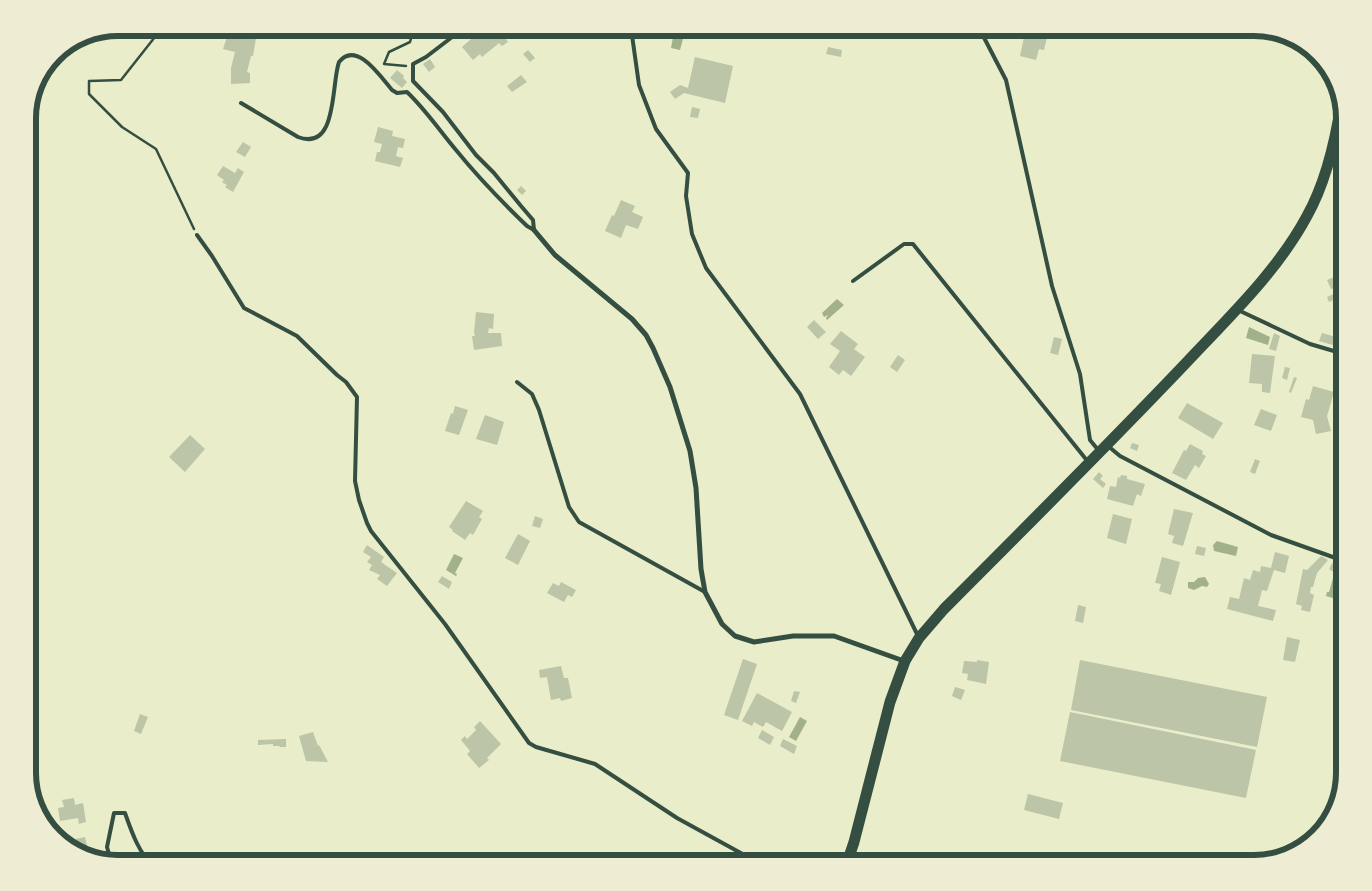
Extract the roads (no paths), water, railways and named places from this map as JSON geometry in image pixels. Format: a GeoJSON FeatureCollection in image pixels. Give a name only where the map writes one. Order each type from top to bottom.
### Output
{"type":"FeatureCollection","features":[{"type":"Feature","properties":{"kind":"main road"},"geometry":{"type":"LineString","coordinates":[[850,855],[890,702],[905,661],[919,638],[944,609],[1090,464],[1236,309],[1271,269],[1308,215],[1325,175],[1336,136]]}},
{"type":"Feature","properties":{"kind":"street"},"geometry":{"type":"LineString","coordinates":[[534,230],[555,255],[632,319],[653,348],[670,387],[690,450],[696,488],[701,570],[705,592],[722,624],[735,636],[754,642],[793,636],[834,636],[905,661]]}},
{"type":"Feature","properties":{"kind":"lane"},"geometry":{"type":"LineString","coordinates":[[453,36],[426,57],[413,64],[412,77],[415,85],[438,107],[476,155],[494,173],[532,220],[534,230]]}},
{"type":"Feature","properties":{"kind":"lane"},"geometry":{"type":"LineString","coordinates":[[632,36],[639,85],[656,129],[688,173],[686,196],[692,234],[706,268],[800,394],[919,638]]}},
{"type":"Feature","properties":{"kind":"lane"},"geometry":{"type":"LineString","coordinates":[[983,36],[1006,80],[1052,286],[1080,374],[1090,440],[1270,535],[1336,558]]}},
{"type":"Feature","properties":{"kind":"lane"},"geometry":{"type":"LineString","coordinates":[[241,103],[298,137],[306,140],[314,138],[321,134],[329,122],[339,62],[344,56],[350,54],[358,55],[392,90],[397,93],[407,92],[417,101],[438,129],[483,181],[527,226],[534,230]]}},
{"type":"Feature","properties":{"kind":"lane"},"geometry":{"type":"LineString","coordinates":[[197,235],[244,308],[297,336],[352,389],[357,397],[356,490],[367,523],[445,624],[529,743],[536,747],[595,764],[677,818],[743,855]]}},
{"type":"Feature","properties":{"kind":"lane"},"geometry":{"type":"LineString","coordinates":[[853,281],[904,244],[913,244],[1090,464]]}},
{"type":"Feature","properties":{"kind":"lane"},"geometry":{"type":"LineString","coordinates":[[1236,309],[1310,344],[1336,352]]}},
{"type":"Feature","properties":{"kind":"lane"},"geometry":{"type":"LineString","coordinates":[[517,382],[532,394],[539,410],[569,507],[579,522],[705,592]]}},
{"type":"Feature","properties":{"kind":"lane"},"geometry":{"type":"LineString","coordinates":[[109,854],[107,847],[114,813],[125,813],[144,855]]}}]}
